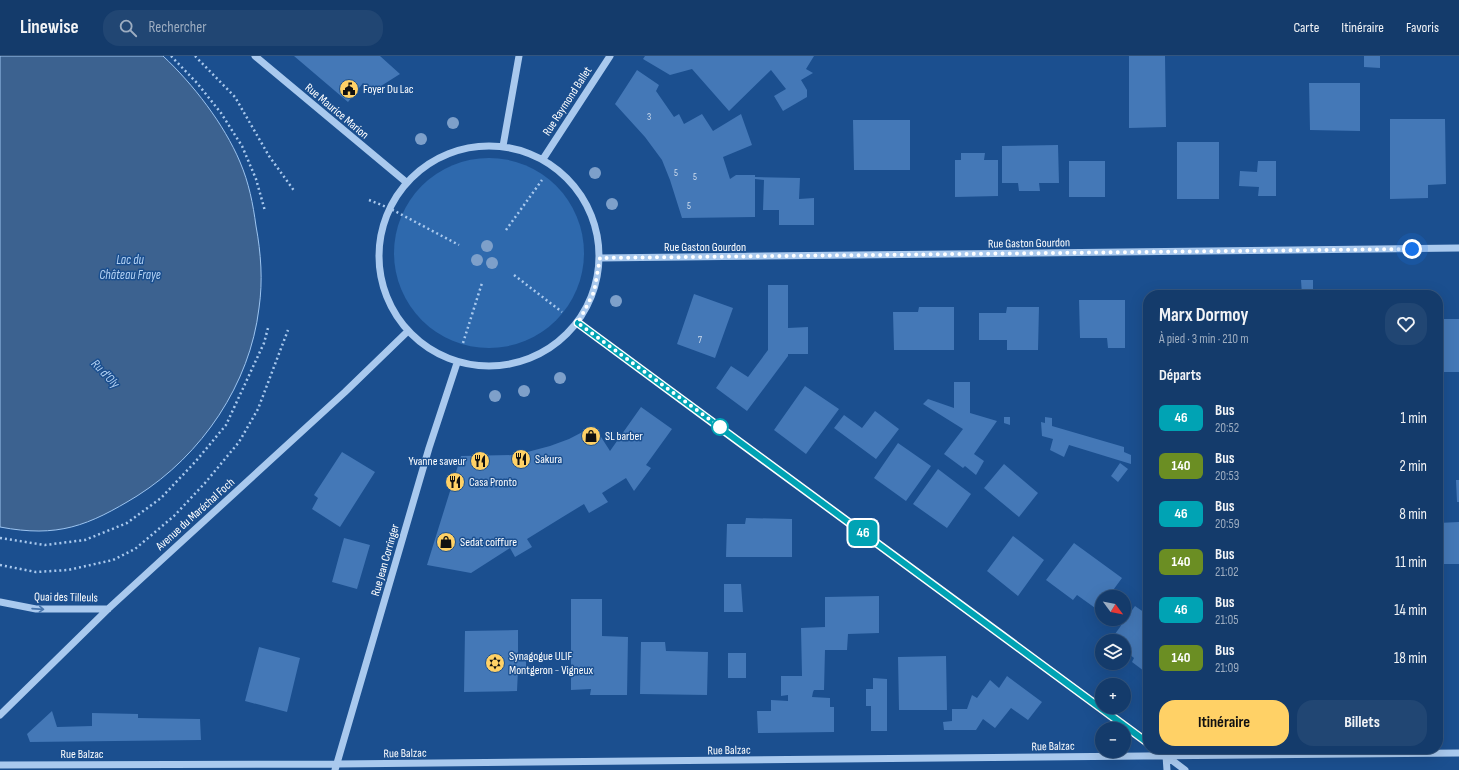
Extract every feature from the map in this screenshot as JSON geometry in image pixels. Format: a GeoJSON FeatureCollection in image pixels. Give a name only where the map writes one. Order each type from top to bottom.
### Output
{"type":"FeatureCollection","features":[{"type":"Feature","properties":{"kind":"street","name":"Rue Maurice Marion"},"geometry":{"type":"LineString","coordinates":[[255,56],[406,182]]}},
{"type":"Feature","properties":{"kind":"street"},"geometry":{"type":"LineString","coordinates":[[503,146],[519,56]]}},
{"type":"Feature","properties":{"kind":"street","name":"Rue Raymond Ballet"},"geometry":{"type":"LineString","coordinates":[[543,159],[610,56]]}},
{"type":"Feature","properties":{"kind":"street"},"geometry":{"type":"LineString","coordinates":[[503,146],[523,151],[543,159],[567,177],[585,200],[597,228],[600,258],[594,292],[578,323],[554,346],[524,362],[491,368],[458,363],[430,351],[407,332],[389,305],[379,274],[379,242],[389,208],[406,182],[434,160],[467,147],[503,146]]}},
{"type":"Feature","properties":{"kind":"street","name":"Rue Gaston Gourdon"},"geometry":{"type":"LineString","coordinates":[[600,258],[1459,248]]}},
{"type":"Feature","properties":{"kind":"street"},"geometry":{"type":"LineString","coordinates":[[578,323],[1143,739]]}},
{"type":"Feature","properties":{"kind":"street","name":"Avenue du Maréchal Foch"},"geometry":{"type":"LineString","coordinates":[[0,715],[108,609],[345,392],[407,332]]}},
{"type":"Feature","properties":{"kind":"street","name":"Rue Jean Corringer"},"geometry":{"type":"LineString","coordinates":[[336,767],[429,448],[458,363]]}},
{"type":"Feature","properties":{"kind":"street","name":"Quai des Tilleuls"},"geometry":{"type":"LineString","coordinates":[[0,602],[36,609],[108,609]]}},
{"type":"Feature","properties":{"kind":"street","name":"Rue Balzac"},"geometry":{"type":"LineString","coordinates":[[1443,753],[1459,753]]}},
{"type":"Feature","properties":{"kind":"street"},"geometry":{"type":"LineString","coordinates":[[1163,754],[1185,770]]}},
{"type":"Feature","properties":{"kind":"street","name":"Rue Balzac"},"geometry":{"type":"LineString","coordinates":[[0,765],[336,767],[1361,754]]}},
{"type":"Feature","properties":{"kind":"street"},"geometry":{"type":"LineString","coordinates":[[1166,756],[1167,770]]}},
{"type":"Feature","properties":{"kind":"path"},"geometry":{"type":"LineString","coordinates":[[171,56],[197,83],[221,113],[242,146],[256,179],[265,211]]}},
{"type":"Feature","properties":{"kind":"path"},"geometry":{"type":"LineString","coordinates":[[195,56],[236,97],[269,156],[295,192]]}},
{"type":"Feature","properties":{"kind":"path"},"geometry":{"type":"LineString","coordinates":[[506,230],[543,178]]}},
{"type":"Feature","properties":{"kind":"path"},"geometry":{"type":"LineString","coordinates":[[369,200],[389,208],[459,245]]}},
{"type":"Feature","properties":{"kind":"path"},"geometry":{"type":"LineString","coordinates":[[514,275],[565,314]]}},
{"type":"Feature","properties":{"kind":"path"},"geometry":{"type":"LineString","coordinates":[[449,359],[461,350],[482,283]]}},
{"type":"Feature","properties":{"kind":"path"},"geometry":{"type":"LineString","coordinates":[[0,538],[45,545],[85,540],[126,524],[161,498],[196,461],[226,425],[264,343],[268,328]]}},
{"type":"Feature","properties":{"kind":"path"},"geometry":{"type":"LineString","coordinates":[[0,565],[36,572],[68,570],[113,560],[135,549],[174,516],[205,483],[239,442],[258,409],[288,330]]}},
{"type":"Feature","properties":{"kind":"shaded area"},"geometry":{"type":"Polygon","coordinates":[[[498,158],[508,159],[534,169],[550,179],[563,192],[577,216],[583,234],[583,272],[577,290],[563,314],[550,327],[526,341],[508,347],[480,348],[470,347],[444,337],[428,327],[415,314],[401,290],[395,272],[394,244],[395,234],[405,208],[415,192],[428,179],[452,165],[470,159],[498,158]]]}},
{"type":"Feature","properties":{"kind":"water","name":"Lac du Château Fraye"},"geometry":{"type":"Polygon","coordinates":[[[0,56],[163,56],[207,105],[217,119],[233,148],[240,162],[248,186],[254,210],[259,246],[261,288],[254,336],[245,364],[234,390],[202,439],[161,479],[137,496],[87,522],[56,530],[39,531],[0,527],[0,56]]]}},
{"type":"Feature","properties":{"kind":"building"},"geometry":{"type":"Polygon","coordinates":[[[294,56],[380,56],[400,74],[373,91],[363,83],[348,102],[294,56]]]}},
{"type":"Feature","properties":{"kind":"building"},"geometry":{"type":"Polygon","coordinates":[[[645,56],[814,56],[806,69],[813,73],[801,80],[807,90],[807,97],[783,111],[774,96],[786,89],[771,70],[729,111],[692,69],[670,75],[643,59],[645,56]]]}},
{"type":"Feature","properties":{"kind":"building"},"geometry":{"type":"Polygon","coordinates":[[[1129,56],[1165,56],[1166,127],[1129,128],[1129,56]]]}},
{"type":"Feature","properties":{"kind":"building"},"geometry":{"type":"Polygon","coordinates":[[[1364,56],[1380,56],[1380,68],[1364,67],[1364,56]]]}},
{"type":"Feature","properties":{"kind":"building"},"geometry":{"type":"Polygon","coordinates":[[[637,70],[659,85],[656,91],[674,117],[679,114],[684,124],[702,114],[713,131],[741,114],[752,145],[723,157],[730,179],[736,175],[800,178],[799,199],[814,198],[814,225],[779,225],[779,210],[763,210],[764,180],[755,179],[755,217],[682,218],[662,160],[645,137],[615,104],[637,70]]]}},
{"type":"Feature","properties":{"kind":"building"},"geometry":{"type":"Polygon","coordinates":[[[1309,83],[1360,83],[1360,131],[1310,130],[1309,83]]]}},
{"type":"Feature","properties":{"kind":"building"},"geometry":{"type":"Polygon","coordinates":[[[1390,119],[1445,119],[1446,184],[1428,185],[1428,198],[1390,199],[1390,119]]]}},
{"type":"Feature","properties":{"kind":"building"},"geometry":{"type":"Polygon","coordinates":[[[853,120],[910,120],[910,170],[854,170],[853,120]]]}},
{"type":"Feature","properties":{"kind":"building"},"geometry":{"type":"Polygon","coordinates":[[[1177,142],[1219,142],[1219,199],[1177,199],[1177,142]]]}},
{"type":"Feature","properties":{"kind":"building"},"geometry":{"type":"Polygon","coordinates":[[[1058,145],[1059,183],[1039,183],[1040,191],[1019,191],[1018,183],[1002,183],[1002,146],[1058,145]]]}},
{"type":"Feature","properties":{"kind":"building"},"geometry":{"type":"Polygon","coordinates":[[[961,153],[985,153],[984,160],[998,160],[998,196],[955,197],[955,160],[961,160],[961,153]]]}},
{"type":"Feature","properties":{"kind":"building"},"geometry":{"type":"Polygon","coordinates":[[[1069,161],[1105,161],[1105,197],[1069,197],[1069,161]]]}},
{"type":"Feature","properties":{"kind":"building"},"geometry":{"type":"Polygon","coordinates":[[[1258,161],[1276,161],[1276,196],[1258,196],[1259,187],[1239,186],[1240,171],[1257,172],[1258,161]]]}},
{"type":"Feature","properties":{"kind":"building"},"geometry":{"type":"Polygon","coordinates":[[[1301,280],[1313,280],[1313,290],[1302,290],[1301,280]]]}},
{"type":"Feature","properties":{"kind":"building"},"geometry":{"type":"Polygon","coordinates":[[[768,285],[788,285],[788,328],[808,327],[808,354],[788,354],[747,411],[716,388],[731,366],[748,377],[768,350],[768,285]]]}},
{"type":"Feature","properties":{"kind":"building"},"geometry":{"type":"Polygon","coordinates":[[[694,294],[733,308],[715,358],[677,344],[694,294]]]}},
{"type":"Feature","properties":{"kind":"building"},"geometry":{"type":"Polygon","coordinates":[[[1079,300],[1125,300],[1125,348],[1108,348],[1107,338],[1080,338],[1079,300]]]}},
{"type":"Feature","properties":{"kind":"building"},"geometry":{"type":"Polygon","coordinates":[[[919,307],[954,307],[954,350],[894,350],[893,312],[918,312],[919,307]]]}},
{"type":"Feature","properties":{"kind":"building"},"geometry":{"type":"Polygon","coordinates":[[[1007,307],[1039,307],[1038,350],[1007,350],[1007,340],[979,340],[979,313],[1006,313],[1007,307]]]}},
{"type":"Feature","properties":{"kind":"building"},"geometry":{"type":"Polygon","coordinates":[[[1443,319],[1459,319],[1459,372],[1443,372],[1443,319]]]}},
{"type":"Feature","properties":{"kind":"building"},"geometry":{"type":"Polygon","coordinates":[[[954,382],[970,382],[970,413],[997,421],[974,454],[984,461],[976,475],[965,466],[963,468],[944,454],[963,429],[923,404],[928,399],[954,408],[954,382]]]}},
{"type":"Feature","properties":{"kind":"building"},"geometry":{"type":"Polygon","coordinates":[[[805,386],[839,409],[806,454],[774,430],[805,386]]]}},
{"type":"Feature","properties":{"kind":"building"},"geometry":{"type":"Polygon","coordinates":[[[641,407],[672,429],[646,465],[651,468],[634,491],[626,478],[602,493],[608,502],[589,513],[584,504],[527,539],[532,547],[515,557],[510,548],[471,573],[427,565],[461,456],[516,455],[550,446],[569,439],[594,426],[610,451],[641,407]]]}},
{"type":"Feature","properties":{"kind":"building"},"geometry":{"type":"Polygon","coordinates":[[[875,411],[899,429],[876,459],[834,428],[844,415],[862,428],[875,411]]]}},
{"type":"Feature","properties":{"kind":"building"},"geometry":{"type":"Polygon","coordinates":[[[1004,417],[1010,417],[1010,425],[1004,423],[1004,417]]]}},
{"type":"Feature","properties":{"kind":"building"},"geometry":{"type":"Polygon","coordinates":[[[1045,417],[1052,418],[1052,426],[1124,447],[1124,452],[1131,455],[1131,464],[1069,445],[1064,457],[1050,450],[1053,439],[1042,436],[1041,422],[1045,423],[1045,417]]]}},
{"type":"Feature","properties":{"kind":"building"},"geometry":{"type":"Polygon","coordinates":[[[898,443],[931,466],[906,501],[874,478],[898,443]]]}},
{"type":"Feature","properties":{"kind":"building"},"geometry":{"type":"Polygon","coordinates":[[[342,452],[375,472],[340,527],[312,509],[318,498],[314,495],[342,452]]]}},
{"type":"Feature","properties":{"kind":"building"},"geometry":{"type":"Polygon","coordinates":[[[1120,463],[1128,469],[1118,482],[1111,476],[1120,463]]]}},
{"type":"Feature","properties":{"kind":"building"},"geometry":{"type":"Polygon","coordinates":[[[1004,464],[1038,493],[1019,517],[984,488],[1004,464]]]}},
{"type":"Feature","properties":{"kind":"building"},"geometry":{"type":"Polygon","coordinates":[[[938,469],[971,494],[947,528],[913,504],[938,469]]]}},
{"type":"Feature","properties":{"kind":"building"},"geometry":{"type":"Polygon","coordinates":[[[1456,480],[1459,480],[1459,502],[1457,502],[1456,480]]]}},
{"type":"Feature","properties":{"kind":"building"},"geometry":{"type":"Polygon","coordinates":[[[746,518],[792,519],[792,557],[726,557],[727,524],[745,524],[746,518]]]}},
{"type":"Feature","properties":{"kind":"building"},"geometry":{"type":"Polygon","coordinates":[[[1459,522],[1459,564],[1443,564],[1443,523],[1459,522]]]}},
{"type":"Feature","properties":{"kind":"building"},"geometry":{"type":"Polygon","coordinates":[[[1013,536],[1044,560],[1018,596],[987,571],[1013,536]]]}},
{"type":"Feature","properties":{"kind":"building"},"geometry":{"type":"Polygon","coordinates":[[[344,538],[370,545],[357,589],[332,582],[344,538]]]}},
{"type":"Feature","properties":{"kind":"building"},"geometry":{"type":"Polygon","coordinates":[[[1074,543],[1122,578],[1113,590],[1095,590],[1095,608],[1077,595],[1073,600],[1046,580],[1074,543]]]}},
{"type":"Feature","properties":{"kind":"building"},"geometry":{"type":"Polygon","coordinates":[[[724,584],[741,584],[743,612],[724,612],[724,584]]]}},
{"type":"Feature","properties":{"kind":"building"},"geometry":{"type":"Polygon","coordinates":[[[879,596],[879,633],[848,634],[847,650],[825,650],[824,690],[814,690],[812,697],[830,698],[830,707],[834,707],[834,732],[758,733],[757,711],[771,711],[771,700],[788,701],[788,695],[781,696],[781,676],[802,676],[801,628],[825,627],[825,597],[879,596]]]}},
{"type":"Feature","properties":{"kind":"building"},"geometry":{"type":"Polygon","coordinates":[[[571,599],[602,599],[602,636],[628,637],[627,695],[590,695],[591,689],[571,690],[571,599]]]}},
{"type":"Feature","properties":{"kind":"building"},"geometry":{"type":"Polygon","coordinates":[[[1135,606],[1143,612],[1143,670],[1132,662],[1134,658],[1131,656],[1131,634],[1115,634],[1121,626],[1131,626],[1131,612],[1135,606]]]}},
{"type":"Feature","properties":{"kind":"building","name":"Synagogue ULIF Montgeron - Vigneux"},"geometry":{"type":"Polygon","coordinates":[[[518,630],[518,657],[526,657],[526,669],[518,670],[517,691],[464,692],[465,631],[518,630]]]}},
{"type":"Feature","properties":{"kind":"building"},"geometry":{"type":"Polygon","coordinates":[[[641,642],[665,642],[666,651],[708,652],[707,695],[640,694],[641,642]]]}},
{"type":"Feature","properties":{"kind":"building"},"geometry":{"type":"Polygon","coordinates":[[[259,647],[300,658],[287,712],[245,701],[259,647]]]}},
{"type":"Feature","properties":{"kind":"building"},"geometry":{"type":"Polygon","coordinates":[[[728,653],[746,653],[746,678],[728,678],[728,653]]]}},
{"type":"Feature","properties":{"kind":"building"},"geometry":{"type":"Polygon","coordinates":[[[946,656],[947,710],[899,710],[898,657],[946,656]]]}},
{"type":"Feature","properties":{"kind":"building"},"geometry":{"type":"Polygon","coordinates":[[[1007,676],[1042,702],[1028,720],[1011,708],[995,728],[983,719],[976,730],[944,730],[943,722],[952,721],[952,709],[967,709],[972,695],[977,698],[990,680],[999,688],[1007,676]]]}},
{"type":"Feature","properties":{"kind":"building"},"geometry":{"type":"Polygon","coordinates":[[[873,678],[887,679],[887,731],[871,731],[871,706],[866,706],[866,689],[873,689],[873,678]]]}},
{"type":"Feature","properties":{"kind":"building"},"geometry":{"type":"Polygon","coordinates":[[[52,711],[57,727],[92,726],[92,713],[138,714],[138,718],[200,719],[201,740],[30,742],[27,734],[52,711]]]}},
{"type":"Feature","properties":{"kind":"bus line","name":"46"},"geometry":{"type":"LineString","coordinates":[[578,323],[1143,739]]}},
{"type":"Feature","properties":{"kind":"place","name":"Foyer Du Lac"},"geometry":{"type":"Point","coordinates":[349,89]}},
{"type":"Feature","properties":{"kind":"place","name":"SL barber"},"geometry":{"type":"Point","coordinates":[591,436]}},
{"type":"Feature","properties":{"kind":"place","name":"Sakura"},"geometry":{"type":"Point","coordinates":[521,459]}},
{"type":"Feature","properties":{"kind":"place","name":"Yvanne saveur"},"geometry":{"type":"Point","coordinates":[480,461]}},
{"type":"Feature","properties":{"kind":"place","name":"Casa Pronto"},"geometry":{"type":"Point","coordinates":[455,482]}},
{"type":"Feature","properties":{"kind":"place","name":"Sedat coiffure"},"geometry":{"type":"Point","coordinates":[446,542]}},
{"type":"Feature","properties":{"kind":"place","name":"Synagogue ULIF Montgeron - Vigneux"},"geometry":{"type":"Point","coordinates":[495,663]}},
{"type":"Feature","properties":{"kind":"route"},"geometry":{"type":"LineString","coordinates":[[720,427],[578,323],[594,292],[600,258],[1412,249]]}},
{"type":"Feature","properties":{"kind":"water label","name":"Ru d'Oly"},"geometry":{"type":"Point","coordinates":[106,373]}}]}
